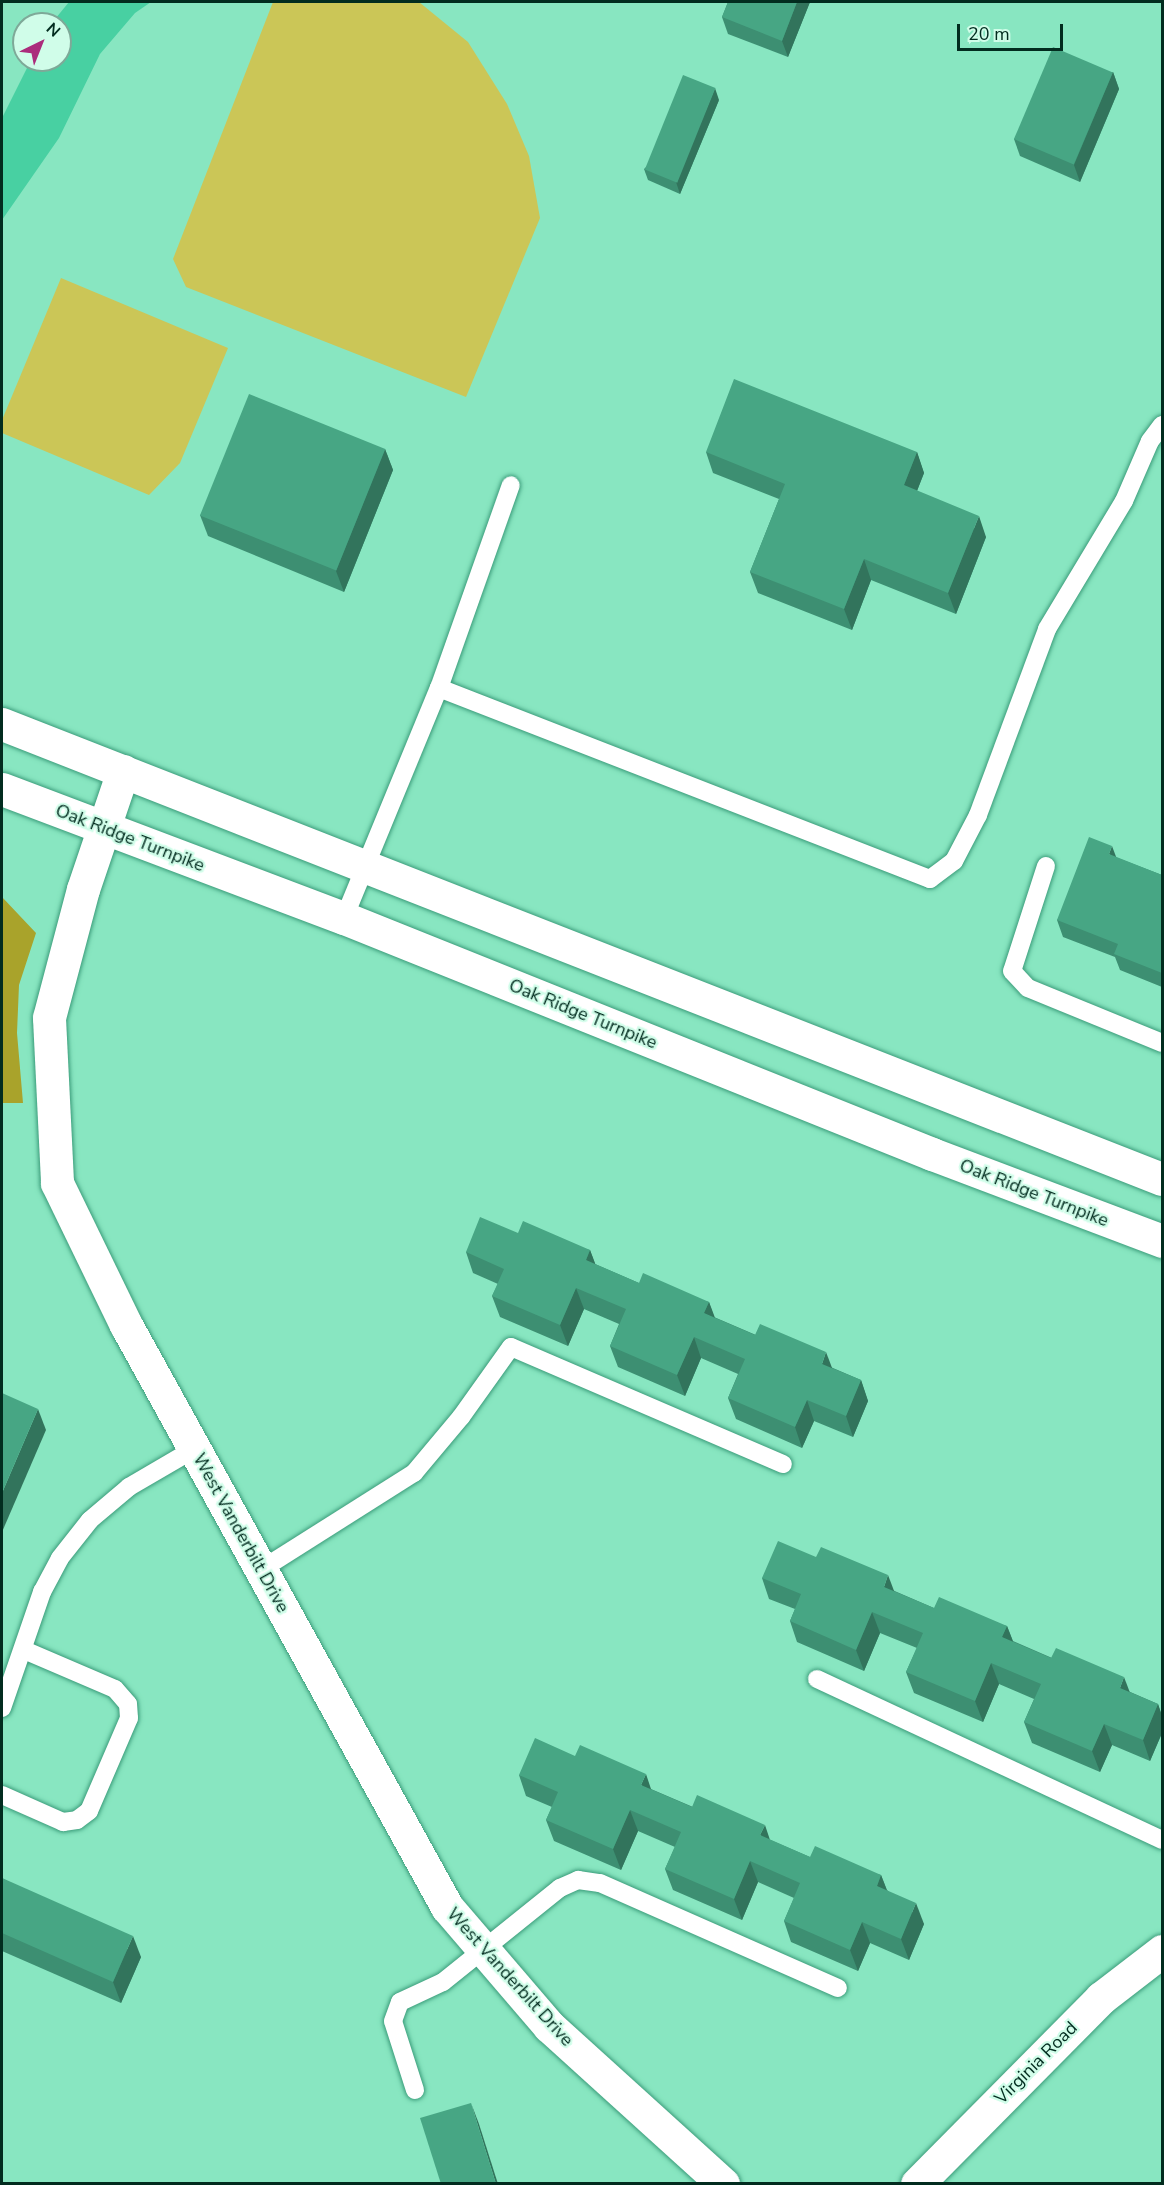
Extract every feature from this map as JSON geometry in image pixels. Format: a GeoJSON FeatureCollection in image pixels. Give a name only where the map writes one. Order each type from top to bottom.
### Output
{"type":"FeatureCollection","features":[{"type":"Feature","properties":{"kind":"main road"},"geometry":{"type":"LineString","coordinates":[[2,724],[365,864],[1162,1179]]}},
{"type":"Feature","properties":{"kind":"main road","name":"West Vanderbilt Drive"},"geometry":{"type":"LineString","coordinates":[[123,771],[105,830],[83,889],[49,1018],[57,1183],[126,1325],[447,1907],[549,2026],[723,2184]]}},
{"type":"Feature","properties":{"kind":"main road","name":"Oak Ridge Turnpike"},"geometry":{"type":"LineString","coordinates":[[2,789],[105,830],[344,918],[932,1154],[1162,1241]]}},
{"type":"Feature","properties":{"kind":"main road","name":"Virginia Road"},"geometry":{"type":"LineString","coordinates":[[917,2184],[1101,1998],[1162,1951]]}},
{"type":"Feature","properties":{"kind":"lane"},"geometry":{"type":"LineString","coordinates":[[439,688],[930,879],[954,861],[978,816],[1047,629],[1124,501],[1150,441],[1162,425]]}},
{"type":"Feature","properties":{"kind":"lane"},"geometry":{"type":"LineString","coordinates":[[344,918],[439,688],[511,485]]}},
{"type":"Feature","properties":{"kind":"lane"},"geometry":{"type":"LineString","coordinates":[[1046,866],[1012,971],[1028,988],[1162,1043]]}},
{"type":"Feature","properties":{"kind":"lane"},"geometry":{"type":"LineString","coordinates":[[262,1569],[414,1473],[461,1417],[511,1347],[783,1464]]}},
{"type":"Feature","properties":{"kind":"lane"},"geometry":{"type":"LineString","coordinates":[[2,1708],[46,1584],[60,1558],[90,1520],[129,1487],[195,1449]]}},
{"type":"Feature","properties":{"kind":"lane"},"geometry":{"type":"LineString","coordinates":[[2,1795],[63,1822],[77,1820],[88,1811],[129,1718],[128,1704],[115,1689],[24,1650]]}},
{"type":"Feature","properties":{"kind":"lane"},"geometry":{"type":"LineString","coordinates":[[817,1679],[1162,1840]]}},
{"type":"Feature","properties":{"kind":"lane"},"geometry":{"type":"LineString","coordinates":[[415,2090],[393,2021],[400,2002],[443,1982],[485,1952],[560,1888],[578,1880],[600,1883],[838,1988]]}},
{"type":"Feature","properties":{"kind":"shaded area"},"geometry":{"type":"Polygon","coordinates":[[[69,2],[151,2],[135,13],[100,54],[59,138],[2,220],[2,118],[25,72],[72,72],[72,12],[61,12],[69,2]]]}},
{"type":"Feature","properties":{"kind":"shaded area"},"geometry":{"type":"Polygon","coordinates":[[[273,2],[419,2],[468,42],[507,104],[529,156],[540,218],[466,397],[186,287],[173,259],[273,2]]]}},
{"type":"Feature","properties":{"kind":"shaded area"},"geometry":{"type":"Polygon","coordinates":[[[61,278],[228,348],[180,463],[149,495],[2,433],[2,420],[61,278]]]}},
{"type":"Feature","properties":{"kind":"shaded area"},"geometry":{"type":"Polygon","coordinates":[[[2,897],[36,933],[19,985],[17,1033],[23,1103],[2,1103],[2,897]]]}},
{"type":"Feature","properties":{"kind":"building"},"geometry":{"type":"Polygon","coordinates":[[[728,2],[797,2],[782,41],[722,17],[728,2]]]}},
{"type":"Feature","properties":{"kind":"building"},"geometry":{"type":"Polygon","coordinates":[[[1053,47],[1113,72],[1074,164],[1014,139],[1053,47]]]}},
{"type":"Feature","properties":{"kind":"building"},"geometry":{"type":"Polygon","coordinates":[[[683,75],[715,88],[677,183],[645,170],[683,75]]]}},
{"type":"Feature","properties":{"kind":"building"},"geometry":{"type":"Polygon","coordinates":[[[734,379],[917,452],[904,485],[979,516],[948,593],[864,559],[844,609],[750,572],[785,484],[706,452],[734,379]]]}},
{"type":"Feature","properties":{"kind":"building"},"geometry":{"type":"Polygon","coordinates":[[[249,394],[385,449],[336,571],[200,515],[249,394]]]}},
{"type":"Feature","properties":{"kind":"building"},"geometry":{"type":"Polygon","coordinates":[[[1089,837],[1112,846],[1109,854],[1162,875],[1162,973],[1114,954],[1118,944],[1057,920],[1089,837]]]}},
{"type":"Feature","properties":{"kind":"building"},"geometry":{"type":"Polygon","coordinates":[[[480,1217],[518,1233],[523,1221],[590,1250],[586,1260],[639,1283],[643,1273],[709,1302],[704,1313],[755,1335],[760,1324],[826,1352],[822,1364],[861,1380],[846,1416],[807,1400],[795,1427],[728,1398],[745,1359],[694,1337],[677,1375],[610,1346],[626,1309],[576,1288],[560,1325],[492,1296],[504,1269],[466,1252],[480,1217]]]}},
{"type":"Feature","properties":{"kind":"building"},"geometry":{"type":"Polygon","coordinates":[[[2,1393],[38,1409],[2,1493],[2,1393]]]}},
{"type":"Feature","properties":{"kind":"building"},"geometry":{"type":"Polygon","coordinates":[[[778,1541],[816,1557],[821,1547],[888,1575],[884,1587],[934,1608],[939,1597],[1007,1626],[1002,1637],[1051,1658],[1056,1648],[1124,1677],[1120,1688],[1158,1704],[1143,1740],[1104,1724],[1092,1751],[1024,1722],[1041,1684],[991,1663],[975,1701],[906,1672],[923,1633],[872,1612],[856,1650],[790,1621],[801,1594],[762,1578],[778,1541]]]}},
{"type":"Feature","properties":{"kind":"building"},"geometry":{"type":"Polygon","coordinates":[[[535,1738],[575,1756],[580,1745],[646,1774],[641,1785],[692,1807],[697,1795],[765,1825],[760,1835],[810,1857],[815,1846],[881,1875],[877,1886],[916,1903],[901,1939],[862,1922],[850,1950],[784,1921],[800,1883],[750,1861],[734,1899],[665,1869],[681,1832],[630,1810],[613,1849],[546,1820],[558,1792],[519,1775],[535,1738]]]}},
{"type":"Feature","properties":{"kind":"building"},"geometry":{"type":"Polygon","coordinates":[[[2,1878],[133,1936],[113,1982],[2,1933],[2,1878]]]}},
{"type":"Feature","properties":{"kind":"building"},"geometry":{"type":"Polygon","coordinates":[[[471,2103],[496,2184],[441,2184],[420,2118],[471,2103]]]}}]}
